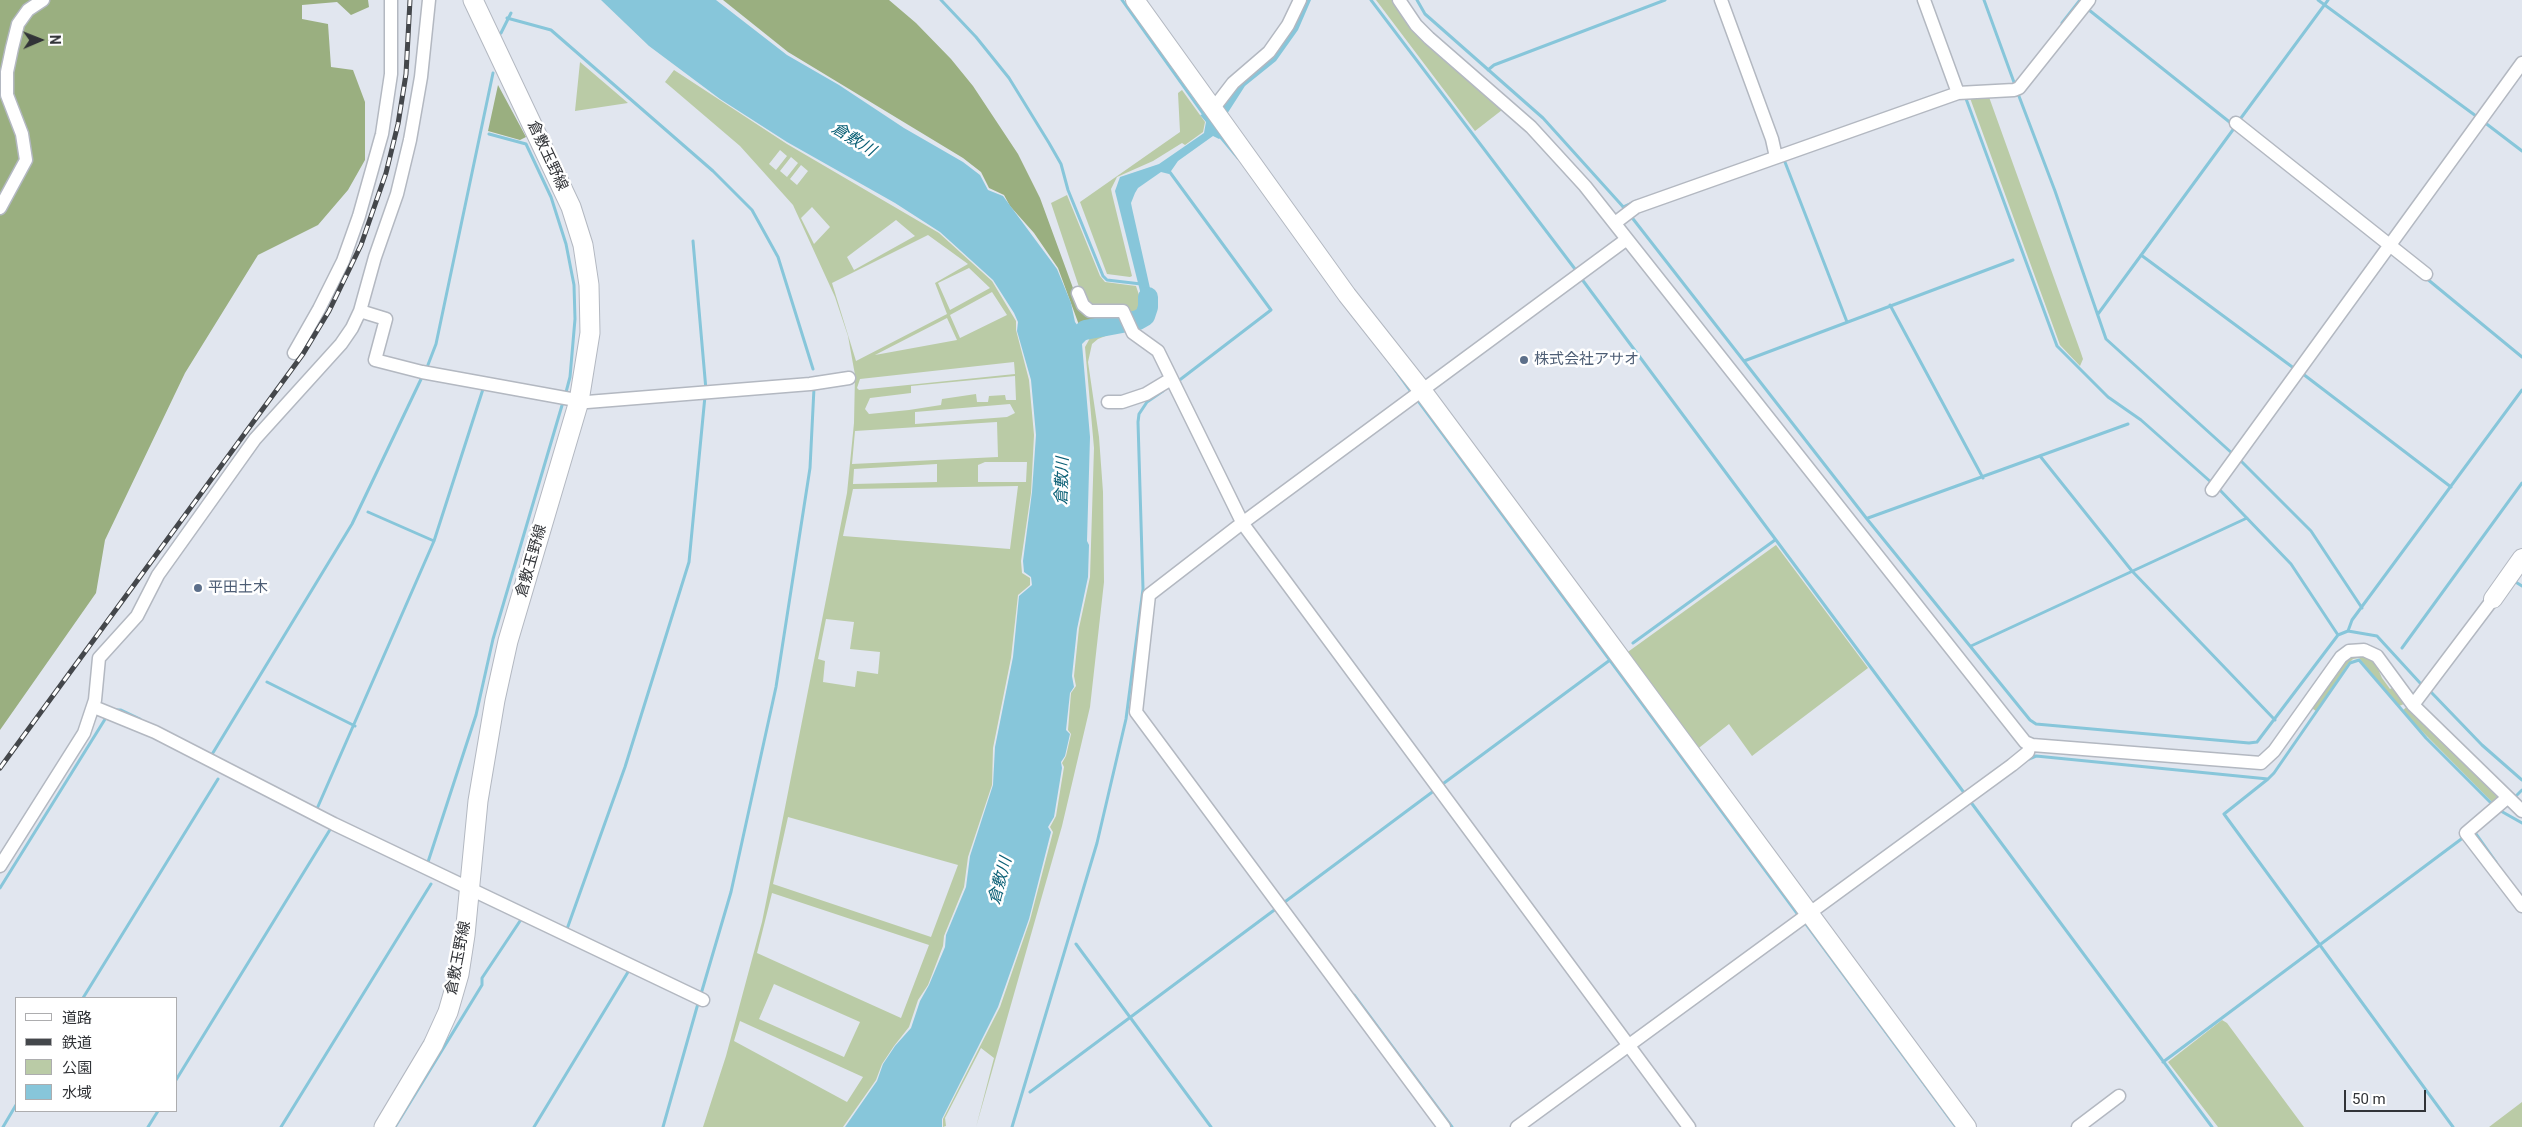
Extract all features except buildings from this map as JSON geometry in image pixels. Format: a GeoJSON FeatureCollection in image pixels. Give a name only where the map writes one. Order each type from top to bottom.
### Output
{"type":"FeatureCollection","features":[{"type":"Feature","properties":{"kind":"main road","name":"倉敷玉野線"},"geometry":{"type":"LineString","coordinates":[[384,1127],[433,1045],[448,1012],[459,974],[485,759],[506,649],[570,398],[586,369],[590,333],[589,285],[582,245],[571,207],[473,0]]}},
{"type":"Feature","properties":{"kind":"street"},"geometry":{"type":"LineString","coordinates":[[0,208],[26,160],[22,134],[7,95],[7,72],[18,24],[28,10],[43,0]]}},
{"type":"Feature","properties":{"kind":"street"},"geometry":{"type":"LineString","coordinates":[[294,353],[319,309],[343,260],[382,134],[391,74],[390,0]]}},
{"type":"Feature","properties":{"kind":"street"},"geometry":{"type":"LineString","coordinates":[[0,866],[84,733],[94,707],[99,658],[137,616],[158,575],[228,474],[255,439],[341,344],[360,311],[375,257],[397,194],[410,140],[421,77],[430,0]]}},
{"type":"Feature","properties":{"kind":"street"},"geometry":{"type":"LineString","coordinates":[[1135,0],[1417,394],[1803,916],[1967,1127]]}},
{"type":"Feature","properties":{"kind":"street"},"geometry":{"type":"LineString","coordinates":[[1217,114],[1233,83],[1269,52],[1288,25],[1300,0]]}},
{"type":"Feature","properties":{"kind":"street"},"geometry":{"type":"LineString","coordinates":[[1399,0],[1416,25],[1429,38],[1531,127],[1623,216],[1627,238],[2021,738],[2030,744],[2261,763],[2274,751],[2341,657],[2349,651],[2356,649],[2369,651],[2377,656],[2413,705],[2522,811]]}},
{"type":"Feature","properties":{"kind":"street"},"geometry":{"type":"LineString","coordinates":[[1721,0],[1778,154]]}},
{"type":"Feature","properties":{"kind":"street"},"geometry":{"type":"LineString","coordinates":[[1924,0],[1960,91]]}},
{"type":"Feature","properties":{"kind":"street"},"geometry":{"type":"LineString","coordinates":[[1623,216],[1778,154],[1960,91],[2017,89],[2089,0]]}},
{"type":"Feature","properties":{"kind":"street"},"geometry":{"type":"LineString","coordinates":[[2214,488],[2522,63]]}},
{"type":"Feature","properties":{"kind":"street"},"geometry":{"type":"LineString","coordinates":[[2237,124],[2426,274]]}},
{"type":"Feature","properties":{"kind":"street"},"geometry":{"type":"LineString","coordinates":[[1444,1127],[1136,712],[1149,595],[1162,583],[1627,238]]}},
{"type":"Feature","properties":{"kind":"street"},"geometry":{"type":"LineString","coordinates":[[1078,293],[1083,305],[1090,311],[1123,311],[1133,333],[1158,350],[1243,524],[1438,788],[1631,1043],[1689,1127]]}},
{"type":"Feature","properties":{"kind":"street"},"geometry":{"type":"LineString","coordinates":[[360,311],[386,319],[376,360],[425,372],[587,402],[814,384],[849,378]]}},
{"type":"Feature","properties":{"kind":"street"},"geometry":{"type":"LineString","coordinates":[[1108,402],[1122,402],[1173,382]]}},
{"type":"Feature","properties":{"kind":"street"},"geometry":{"type":"LineString","coordinates":[[2413,705],[2522,558]]}},
{"type":"Feature","properties":{"kind":"street"},"geometry":{"type":"LineString","coordinates":[[94,707],[155,732],[334,824],[699,998]]}},
{"type":"Feature","properties":{"kind":"street"},"geometry":{"type":"LineString","coordinates":[[1517,1127],[2012,765],[2028,752],[2030,744]]}},
{"type":"Feature","properties":{"kind":"street"},"geometry":{"type":"LineString","coordinates":[[2507,798],[2466,833],[2522,906]]}},
{"type":"Feature","properties":{"kind":"street"},"geometry":{"type":"LineString","coordinates":[[2078,1127],[2119,1096]]}},
{"type":"Feature","properties":{"kind":"green space"},"geometry":{"type":"Polygon","coordinates":[[[0,0],[368,0],[369,7],[351,15],[337,2],[302,5],[302,19],[328,24],[331,67],[353,70],[365,102],[365,160],[348,190],[318,225],[258,255],[185,373],[105,540],[96,593],[0,730],[0,0]]]}},
{"type":"Feature","properties":{"kind":"green space"},"geometry":{"type":"Polygon","coordinates":[[[723,0],[889,0],[916,23],[951,59],[973,86],[1018,154],[1040,198],[1077,299],[1112,318],[1079,325],[1058,268],[1034,233],[1010,206],[1004,195],[989,188],[981,172],[963,158],[788,52],[723,0]]]}},
{"type":"Feature","properties":{"kind":"green space"},"geometry":{"type":"Polygon","coordinates":[[[1376,0],[1393,0],[1502,110],[1475,131],[1376,0]]]}},
{"type":"Feature","properties":{"kind":"green space"},"geometry":{"type":"Polygon","coordinates":[[[580,62],[628,103],[575,111],[580,62]]]}},
{"type":"Feature","properties":{"kind":"green space"},"geometry":{"type":"Polygon","coordinates":[[[674,70],[787,144],[939,233],[992,281],[1016,321],[1016,330],[1029,380],[1034,435],[1031,493],[1021,561],[1022,573],[1030,578],[1030,585],[1018,595],[1011,658],[993,748],[992,785],[968,857],[964,887],[944,936],[943,946],[928,985],[918,1000],[909,1027],[882,1064],[876,1080],[843,1127],[703,1127],[726,1056],[762,922],[780,833],[847,493],[854,423],[855,375],[848,336],[835,297],[793,205],[740,146],[665,82],[674,70]],[[780,150],[769,164],[776,170],[787,156],[780,150]],[[791,157],[780,171],[787,177],[798,163],[791,157]],[[801,165],[790,179],[797,185],[808,171],[801,165]],[[812,207],[801,218],[814,244],[830,227],[812,207]],[[896,220],[847,257],[854,270],[915,236],[896,220]],[[928,235],[832,283],[856,361],[947,314],[935,283],[968,264],[928,235]],[[969,268],[938,283],[950,310],[990,288],[969,268]],[[992,292],[950,315],[960,338],[1007,315],[992,292]],[[947,318],[875,355],[957,340],[947,318]],[[1014,362],[860,379],[857,388],[859,390],[1015,374],[1014,362]],[[1015,376],[911,386],[911,393],[870,398],[865,409],[869,414],[909,410],[941,405],[942,399],[976,394],[977,402],[988,402],[989,396],[1005,395],[1006,400],[1016,400],[1015,376]],[[1010,404],[915,412],[915,424],[1007,417],[1015,413],[1010,404]],[[997,422],[855,431],[852,464],[998,457],[997,422]],[[985,462],[978,465],[978,482],[1026,482],[1027,462],[985,462]],[[937,464],[854,469],[853,484],[937,482],[937,464]],[[1018,486],[853,489],[843,536],[1010,549],[1018,486]],[[826,619],[818,659],[825,661],[823,682],[855,687],[857,671],[878,674],[880,652],[850,649],[854,622],[826,619]],[[788,817],[773,884],[931,937],[958,865],[788,817]],[[772,893],[757,953],[901,1018],[929,945],[772,893]],[[774,984],[759,1019],[844,1057],[860,1022],[774,984]],[[740,1021],[734,1041],[847,1102],[863,1077],[740,1021]]]}},
{"type":"Feature","properties":{"kind":"green space"},"geometry":{"type":"Polygon","coordinates":[[[498,85],[526,137],[520,140],[488,131],[498,85]]]}},
{"type":"Feature","properties":{"kind":"green space"},"geometry":{"type":"Polygon","coordinates":[[[1182,90],[1205,122],[1203,132],[1185,145],[1182,143],[1153,161],[1117,177],[1111,189],[1132,276],[1107,274],[1080,202],[1180,132],[1178,93],[1182,90]]]}},
{"type":"Feature","properties":{"kind":"green space"},"geometry":{"type":"Polygon","coordinates":[[[1989,97],[2081,353],[2083,359],[2080,366],[2060,345],[1970,98],[1989,97]]]}},
{"type":"Feature","properties":{"kind":"green space"},"geometry":{"type":"Polygon","coordinates":[[[1067,195],[1100,276],[1105,282],[1136,286],[1141,301],[1137,314],[1129,316],[1091,308],[1081,293],[1051,203],[1067,195]]]}},
{"type":"Feature","properties":{"kind":"green space"},"geometry":{"type":"Polygon","coordinates":[[[1112,330],[1113,333],[1098,339],[1092,344],[1088,362],[1099,437],[1103,492],[1104,582],[1090,707],[1062,826],[976,1127],[994,1058],[981,1048],[945,1118],[946,1126],[943,1127],[943,1119],[1000,1007],[1030,920],[1053,832],[1050,827],[1056,816],[1064,767],[1062,763],[1066,756],[1071,734],[1068,730],[1071,693],[1076,686],[1074,676],[1079,628],[1090,577],[1094,448],[1085,347],[1090,338],[1112,330]]]}},
{"type":"Feature","properties":{"kind":"green space"},"geometry":{"type":"Polygon","coordinates":[[[1776,545],[1868,668],[1752,756],[1729,724],[1695,751],[1625,654],[1776,545]]]}},
{"type":"Feature","properties":{"kind":"green space"},"geometry":{"type":"Polygon","coordinates":[[[2356,653],[2375,662],[2382,678],[2390,689],[2394,687],[2404,700],[2404,704],[2399,706],[2359,658],[2353,659],[2348,664],[2316,711],[2310,707],[2339,665],[2356,653]]]}},
{"type":"Feature","properties":{"kind":"green space"},"geometry":{"type":"Polygon","coordinates":[[[2408,706],[2500,800],[2495,805],[2404,713],[2403,710],[2408,706]]]}},
{"type":"Feature","properties":{"kind":"green space"},"geometry":{"type":"Polygon","coordinates":[[[2222,1020],[2227,1023],[2304,1127],[2218,1127],[2168,1062],[2222,1020]]]}},
{"type":"Feature","properties":{"kind":"green space"},"geometry":{"type":"Polygon","coordinates":[[[2522,1102],[2522,1127],[2489,1127],[2522,1102]]]}},
{"type":"Feature","properties":{"kind":"water","name":"倉敷川"},"geometry":{"type":"Polygon","coordinates":[[[601,0],[716,0],[787,55],[839,85],[904,128],[963,162],[980,175],[988,190],[1003,196],[1057,269],[1078,326],[1105,320],[1110,322],[1112,328],[1089,337],[1082,344],[1090,437],[1087,541],[1089,545],[1088,577],[1077,629],[1072,676],[1074,687],[1070,693],[1066,730],[1070,734],[1065,756],[1061,762],[1062,768],[1054,817],[1048,827],[1051,832],[1029,919],[998,1007],[942,1119],[942,1127],[845,1127],[877,1081],[883,1064],[895,1046],[911,1028],[920,1001],[945,947],[946,935],[966,887],[970,856],[993,785],[995,747],[1013,657],[1019,596],[1032,585],[1031,577],[1024,572],[1023,561],[1032,492],[1036,435],[1031,380],[1017,331],[1018,322],[993,280],[940,232],[895,203],[787,142],[720,99],[649,46],[601,0]]]}},
{"type":"Feature","properties":{"kind":"water"},"geometry":{"type":"Polygon","coordinates":[[[1304,0],[1311,0],[1298,30],[1276,61],[1245,86],[1227,114],[1223,136],[1219,139],[1213,136],[1178,161],[1169,174],[1161,172],[1138,188],[1135,193],[1131,203],[1154,306],[1149,319],[1140,323],[1137,318],[1142,308],[1142,299],[1115,191],[1120,177],[1159,164],[1204,133],[1206,122],[1200,115],[1222,108],[1239,83],[1304,0]]]}},
{"type":"Feature","properties":{"kind":"waterway"},"geometry":{"type":"LineString","coordinates":[[941,0],[976,37],[1009,78],[1049,143],[1061,164],[1068,190],[1103,276],[1107,280],[1141,284]]}},
{"type":"Feature","properties":{"kind":"waterway"},"geometry":{"type":"LineString","coordinates":[[1122,0],[1204,115]]}},
{"type":"Feature","properties":{"kind":"waterway"},"geometry":{"type":"LineString","coordinates":[[1371,0],[1578,273]]}},
{"type":"Feature","properties":{"kind":"waterway"},"geometry":{"type":"LineString","coordinates":[[1417,0],[1425,14],[1543,118],[1626,210]]}},
{"type":"Feature","properties":{"kind":"waterway"},"geometry":{"type":"LineString","coordinates":[[1488,70],[1494,65],[1665,0]]}},
{"type":"Feature","properties":{"kind":"waterway"},"geometry":{"type":"LineString","coordinates":[[1984,0],[2015,85]]}},
{"type":"Feature","properties":{"kind":"waterway"},"geometry":{"type":"LineString","coordinates":[[2062,23],[2080,0]]}},
{"type":"Feature","properties":{"kind":"waterway"},"geometry":{"type":"LineString","coordinates":[[2318,0],[2476,116]]}},
{"type":"Feature","properties":{"kind":"waterway"},"geometry":{"type":"LineString","coordinates":[[2238,122],[2328,0]]}},
{"type":"Feature","properties":{"kind":"waterway"},"geometry":{"type":"LineString","coordinates":[[2089,10],[2232,124]]}},
{"type":"Feature","properties":{"kind":"waterway"},"geometry":{"type":"LineString","coordinates":[[501,33],[511,13]]}},
{"type":"Feature","properties":{"kind":"waterway"},"geometry":{"type":"LineString","coordinates":[[507,18],[551,30],[713,171],[752,210],[778,257],[813,369]]}},
{"type":"Feature","properties":{"kind":"waterway"},"geometry":{"type":"LineString","coordinates":[[426,370],[436,344],[493,73]]}},
{"type":"Feature","properties":{"kind":"waterway"},"geometry":{"type":"LineString","coordinates":[[2017,91],[2055,191],[2106,339],[2234,455]]}},
{"type":"Feature","properties":{"kind":"waterway"},"geometry":{"type":"LineString","coordinates":[[1965,96],[2057,346],[2108,397],[2141,420],[2212,483]]}},
{"type":"Feature","properties":{"kind":"waterway"},"geometry":{"type":"LineString","coordinates":[[2484,122],[2522,151]]}},
{"type":"Feature","properties":{"kind":"waterway"},"geometry":{"type":"LineString","coordinates":[[2098,314],[2235,127]]}},
{"type":"Feature","properties":{"kind":"waterway"},"geometry":{"type":"LineString","coordinates":[[489,134],[526,144],[551,197],[566,244],[574,285],[575,319],[570,377],[565,396]]}},
{"type":"Feature","properties":{"kind":"waterway"},"geometry":{"type":"LineString","coordinates":[[1218,134],[1238,158]]}},
{"type":"Feature","properties":{"kind":"waterway"},"geometry":{"type":"LineString","coordinates":[[1783,157],[1847,322]]}},
{"type":"Feature","properties":{"kind":"waterway"},"geometry":{"type":"LineString","coordinates":[[1169,171],[1271,310],[1177,382]]}},
{"type":"Feature","properties":{"kind":"waterway"},"geometry":{"type":"LineString","coordinates":[[1623,207],[1636,201]]}},
{"type":"Feature","properties":{"kind":"waterway"},"geometry":{"type":"LineString","coordinates":[[1630,215],[1867,519],[2030,720],[2036,724],[2249,743],[2257,742],[2338,635],[2348,631],[2377,636],[2421,684]]}},
{"type":"Feature","properties":{"kind":"waterway"},"geometry":{"type":"LineString","coordinates":[[693,241],[706,390]]}},
{"type":"Feature","properties":{"kind":"waterway"},"geometry":{"type":"LineString","coordinates":[[2141,255],[2295,369]]}},
{"type":"Feature","properties":{"kind":"waterway"},"geometry":{"type":"LineString","coordinates":[[1744,361],[2013,260]]}},
{"type":"Feature","properties":{"kind":"waterway"},"geometry":{"type":"LineString","coordinates":[[1581,278],[1965,794]]}},
{"type":"Feature","properties":{"kind":"waterway"},"geometry":{"type":"LineString","coordinates":[[2426,278],[2522,357]]}},
{"type":"Feature","properties":{"kind":"waterway"},"geometry":{"type":"LineString","coordinates":[[1085,330],[1138,320],[1145,316],[1148,307],[1148,297]]}},
{"type":"Feature","properties":{"kind":"waterway"},"geometry":{"type":"LineString","coordinates":[[1890,305],[1983,478]]}},
{"type":"Feature","properties":{"kind":"waterway"},"geometry":{"type":"LineString","coordinates":[[1394,368],[1412,393]]}},
{"type":"Feature","properties":{"kind":"waterway"},"geometry":{"type":"LineString","coordinates":[[2303,374],[2451,487]]}},
{"type":"Feature","properties":{"kind":"waterway"},"geometry":{"type":"LineString","coordinates":[[211,756],[352,524],[423,375]]}},
{"type":"Feature","properties":{"kind":"waterway"},"geometry":{"type":"LineString","coordinates":[[316,811],[434,541],[484,386]]}},
{"type":"Feature","properties":{"kind":"waterway"},"geometry":{"type":"LineString","coordinates":[[701,994],[731,892],[776,687],[810,468],[814,388]]}},
{"type":"Feature","properties":{"kind":"waterway"},"geometry":{"type":"LineString","coordinates":[[2348,631],[2352,620],[2522,390]]}},
{"type":"Feature","properties":{"kind":"waterway"},"geometry":{"type":"LineString","coordinates":[[1012,1127],[1097,843],[1126,719],[1143,589],[1138,422],[1139,414],[1147,402],[1163,391]]}},
{"type":"Feature","properties":{"kind":"waterway"},"geometry":{"type":"LineString","coordinates":[[567,929],[625,767],[689,562],[705,396]]}},
{"type":"Feature","properties":{"kind":"waterway"},"geometry":{"type":"LineString","coordinates":[[1416,398],[1799,916]]}},
{"type":"Feature","properties":{"kind":"waterway"},"geometry":{"type":"LineString","coordinates":[[428,862],[476,715],[493,639],[563,402]]}},
{"type":"Feature","properties":{"kind":"waterway"},"geometry":{"type":"LineString","coordinates":[[1868,518],[2128,424]]}},
{"type":"Feature","properties":{"kind":"waterway"},"geometry":{"type":"LineString","coordinates":[[2040,456],[2132,571],[2275,720]]}},
{"type":"Feature","properties":{"kind":"waterway"},"geometry":{"type":"LineString","coordinates":[[2239,459],[2311,531],[2362,608]]}},
{"type":"Feature","properties":{"kind":"waterway"},"geometry":{"type":"LineString","coordinates":[[2402,648],[2522,483]]}},
{"type":"Feature","properties":{"kind":"waterway"},"geometry":{"type":"LineString","coordinates":[[2217,487],[2291,564],[2338,635]]}},
{"type":"Feature","properties":{"kind":"waterway"},"geometry":{"type":"LineString","coordinates":[[368,512],[434,541]]}},
{"type":"Feature","properties":{"kind":"waterway"},"geometry":{"type":"LineString","coordinates":[[1971,646],[2247,518]]}},
{"type":"Feature","properties":{"kind":"waterway"},"geometry":{"type":"LineString","coordinates":[[1633,643],[1775,540]]}},
{"type":"Feature","properties":{"kind":"waterway"},"geometry":{"type":"LineString","coordinates":[[2514,581],[2522,586]]}},
{"type":"Feature","properties":{"kind":"waterway"},"geometry":{"type":"LineString","coordinates":[[1440,786],[1610,660]]}},
{"type":"Feature","properties":{"kind":"waterway"},"geometry":{"type":"LineString","coordinates":[[2029,759],[2036,756],[2268,779],[2350,663],[2359,660],[2426,738],[2494,806]]}},
{"type":"Feature","properties":{"kind":"waterway"},"geometry":{"type":"LineString","coordinates":[[267,682],[355,726]]}},
{"type":"Feature","properties":{"kind":"waterway"},"geometry":{"type":"LineString","coordinates":[[2430,691],[2482,745],[2522,780]]}},
{"type":"Feature","properties":{"kind":"waterway"},"geometry":{"type":"LineString","coordinates":[[113,710],[121,710],[140,719]]}},
{"type":"Feature","properties":{"kind":"waterway"},"geometry":{"type":"LineString","coordinates":[[0,888],[107,716]]}},
{"type":"Feature","properties":{"kind":"waterway"},"geometry":{"type":"LineString","coordinates":[[84,997],[218,779]]}},
{"type":"Feature","properties":{"kind":"waterway"},"geometry":{"type":"LineString","coordinates":[[2268,779],[2224,814],[2453,1127]]}},
{"type":"Feature","properties":{"kind":"waterway"},"geometry":{"type":"LineString","coordinates":[[1282,904],[1435,790]]}},
{"type":"Feature","properties":{"kind":"waterway"},"geometry":{"type":"LineString","coordinates":[[2517,795],[2522,790]]}},
{"type":"Feature","properties":{"kind":"waterway"},"geometry":{"type":"LineString","coordinates":[[1970,801],[2212,1127]]}},
{"type":"Feature","properties":{"kind":"waterway"},"geometry":{"type":"LineString","coordinates":[[2499,810],[2522,823]]}},
{"type":"Feature","properties":{"kind":"waterway"},"geometry":{"type":"LineString","coordinates":[[178,1077],[331,828]]}},
{"type":"Feature","properties":{"kind":"waterway"},"geometry":{"type":"LineString","coordinates":[[2474,831],[2496,862]]}},
{"type":"Feature","properties":{"kind":"waterway"},"geometry":{"type":"LineString","coordinates":[[2163,1062],[2464,837]]}},
{"type":"Feature","properties":{"kind":"waterway"},"geometry":{"type":"LineString","coordinates":[[281,1127],[431,884]]}},
{"type":"Feature","properties":{"kind":"waterway"},"geometry":{"type":"LineString","coordinates":[[1030,1092],[1277,908]]}},
{"type":"Feature","properties":{"kind":"waterway"},"geometry":{"type":"LineString","coordinates":[[395,1127],[482,985],[482,978],[522,918]]}},
{"type":"Feature","properties":{"kind":"waterway"},"geometry":{"type":"LineString","coordinates":[[1803,920],[1956,1127]]}},
{"type":"Feature","properties":{"kind":"waterway"},"geometry":{"type":"LineString","coordinates":[[1076,944],[1211,1127]]}},
{"type":"Feature","properties":{"kind":"waterway"},"geometry":{"type":"LineString","coordinates":[[534,1127],[628,972]]}},
{"type":"Feature","properties":{"kind":"waterway"},"geometry":{"type":"LineString","coordinates":[[1354,995],[1452,1127]]}},
{"type":"Feature","properties":{"kind":"waterway"},"geometry":{"type":"LineString","coordinates":[[663,1127],[699,1000]]}},
{"type":"Feature","properties":{"kind":"waterway"},"geometry":{"type":"LineString","coordinates":[[3,1127],[15,1107]]}},
{"type":"Feature","properties":{"kind":"waterway"},"geometry":{"type":"LineString","coordinates":[[148,1127],[157,1112]]}},
{"type":"Feature","properties":{"kind":"railway"},"geometry":{"type":"LineString","coordinates":[[0,768],[303,354],[329,311],[361,245],[386,173],[398,124],[406,74],[410,0]]}},
{"type":"Feature","properties":{"kind":"place","name":"株式会社アサオ"},"geometry":{"type":"Point","coordinates":[1524,360]}},
{"type":"Feature","properties":{"kind":"place","name":"平田土木"},"geometry":{"type":"Point","coordinates":[198,588]}}]}
